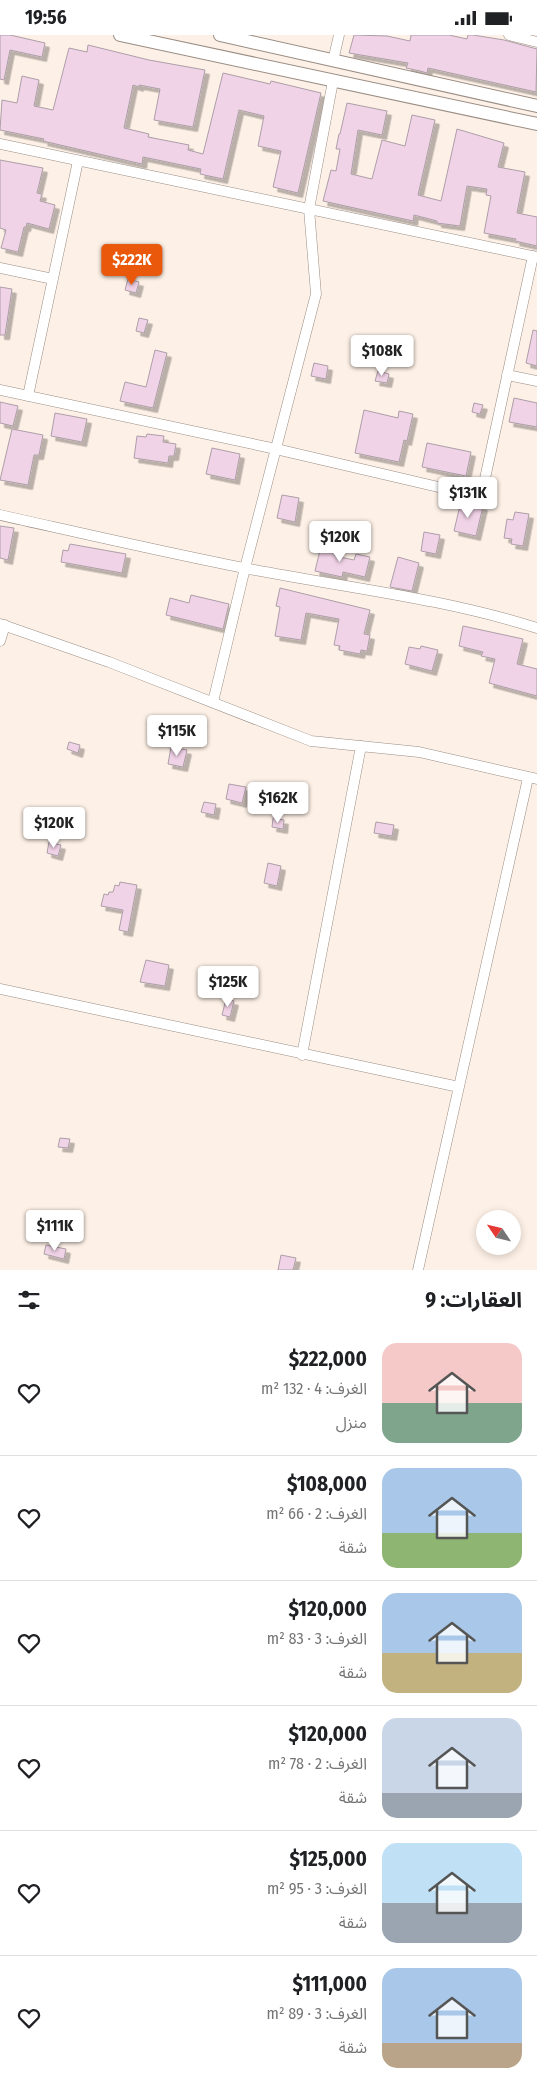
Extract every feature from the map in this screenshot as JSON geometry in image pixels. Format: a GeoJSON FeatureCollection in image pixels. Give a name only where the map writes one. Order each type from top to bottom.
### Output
{"type":"FeatureCollection","features":[{"type":"Feature","properties":{"kind":"street"},"geometry":{"type":"LineString","coordinates":[[120,35],[537,124]]}},
{"type":"Feature","properties":{"kind":"street"},"geometry":{"type":"LineString","coordinates":[[220,35],[537,106]]}},
{"type":"Feature","properties":{"kind":"street"},"geometry":{"type":"LineString","coordinates":[[334,61],[339,35]]}},
{"type":"Feature","properties":{"kind":"street"},"geometry":{"type":"LineString","coordinates":[[509,35],[537,42]]}},
{"type":"Feature","properties":{"kind":"street"},"geometry":{"type":"LineString","coordinates":[[212,702],[316,295],[309,209],[333,81]]}},
{"type":"Feature","properties":{"kind":"street"},"geometry":{"type":"LineString","coordinates":[[0,145],[535,257],[481,497],[276,449],[0,390]]}},
{"type":"Feature","properties":{"kind":"street"},"geometry":{"type":"LineString","coordinates":[[28,397],[78,161]]}},
{"type":"Feature","properties":{"kind":"street"},"geometry":{"type":"LineString","coordinates":[[0,268],[53,279]]}},
{"type":"Feature","properties":{"kind":"street"},"geometry":{"type":"LineString","coordinates":[[508,375],[537,381]]}},
{"type":"Feature","properties":{"kind":"street"},"geometry":{"type":"LineString","coordinates":[[0,515],[245,568],[342,584],[443,604],[501,617],[537,629]]}},
{"type":"Feature","properties":{"kind":"street"},"geometry":{"type":"LineString","coordinates":[[0,641],[2,625],[109,662],[311,741],[419,752],[533,779],[459,1087],[418,1270]]}},
{"type":"Feature","properties":{"kind":"street"},"geometry":{"type":"LineString","coordinates":[[302,1055],[361,746]]}},
{"type":"Feature","properties":{"kind":"street"},"geometry":{"type":"LineString","coordinates":[[0,989],[459,1087]]}},
{"type":"Feature","properties":{"kind":"building"},"geometry":{"type":"Polygon","coordinates":[[[0,35],[10,35],[45,43],[42,57],[10,50],[4,80],[0,79],[0,35]]]}},
{"type":"Feature","properties":{"kind":"building"},"geometry":{"type":"Polygon","coordinates":[[[354,35],[387,36],[410,41],[411,35],[449,35],[467,39],[468,35],[473,35],[504,40],[537,49],[536,92],[428,68],[427,73],[406,68],[408,63],[349,53],[354,35]]]}},
{"type":"Feature","properties":{"kind":"building"},"geometry":{"type":"Polygon","coordinates":[[[88,45],[149,60],[205,70],[193,127],[154,120],[160,89],[133,85],[124,128],[149,134],[148,137],[189,145],[188,150],[203,154],[223,73],[270,84],[271,81],[321,93],[298,193],[273,187],[281,151],[258,146],[264,116],[239,110],[223,179],[200,174],[201,169],[143,157],[142,164],[0,130],[2,100],[17,103],[22,76],[39,80],[34,106],[53,110],[69,48],[87,52],[88,45]]]}},
{"type":"Feature","properties":{"kind":"building"},"geometry":{"type":"Polygon","coordinates":[[[347,103],[387,111],[382,135],[358,130],[351,174],[372,179],[382,140],[405,146],[412,115],[435,120],[418,195],[441,201],[457,129],[504,143],[498,167],[525,172],[517,213],[537,217],[537,246],[515,241],[516,239],[484,233],[491,196],[486,195],[487,189],[467,186],[460,226],[437,223],[437,221],[414,215],[413,221],[323,201],[331,170],[336,171],[340,149],[336,149],[347,103]]]}},
{"type":"Feature","properties":{"kind":"building"},"geometry":{"type":"Polygon","coordinates":[[[0,160],[43,168],[37,193],[42,194],[40,201],[55,205],[49,229],[27,223],[26,227],[24,227],[18,252],[1,248],[6,230],[0,228],[0,160]]]}},
{"type":"Feature","properties":{"kind":"building"},"geometry":{"type":"Polygon","coordinates":[[[128,279],[139,282],[136,293],[125,290],[128,279]]]}},
{"type":"Feature","properties":{"kind":"building"},"geometry":{"type":"Polygon","coordinates":[[[0,287],[12,289],[5,335],[0,335],[0,287]]]}},
{"type":"Feature","properties":{"kind":"building"},"geometry":{"type":"Polygon","coordinates":[[[139,318],[148,320],[144,333],[136,331],[139,318]]]}},
{"type":"Feature","properties":{"kind":"building"},"geometry":{"type":"Polygon","coordinates":[[[533,330],[537,331],[537,366],[526,363],[533,330]]]}},
{"type":"Feature","properties":{"kind":"building"},"geometry":{"type":"Polygon","coordinates":[[[155,350],[167,353],[153,408],[120,401],[125,382],[146,387],[155,350]]]}},
{"type":"Feature","properties":{"kind":"building"},"geometry":{"type":"Polygon","coordinates":[[[314,363],[328,366],[326,379],[311,376],[314,363]]]}},
{"type":"Feature","properties":{"kind":"building"},"geometry":{"type":"Polygon","coordinates":[[[378,371],[389,374],[387,383],[375,381],[378,371]]]}},
{"type":"Feature","properties":{"kind":"building"},"geometry":{"type":"Polygon","coordinates":[[[514,398],[537,403],[537,427],[509,422],[514,398]]]}},
{"type":"Feature","properties":{"kind":"building"},"geometry":{"type":"Polygon","coordinates":[[[0,402],[18,406],[13,426],[0,423],[0,402]]]}},
{"type":"Feature","properties":{"kind":"building"},"geometry":{"type":"Polygon","coordinates":[[[474,403],[483,405],[480,414],[472,412],[474,403]]]}},
{"type":"Feature","properties":{"kind":"building"},"geometry":{"type":"Polygon","coordinates":[[[364,410],[398,418],[399,411],[413,414],[407,441],[404,440],[399,462],[355,453],[364,410]]]}},
{"type":"Feature","properties":{"kind":"building"},"geometry":{"type":"Polygon","coordinates":[[[55,413],[87,419],[82,442],[51,436],[55,413]]]}},
{"type":"Feature","properties":{"kind":"building"},"geometry":{"type":"Polygon","coordinates":[[[12,429],[43,435],[39,455],[34,455],[28,485],[0,480],[12,429]]]}},
{"type":"Feature","properties":{"kind":"building"},"geometry":{"type":"Polygon","coordinates":[[[147,434],[164,436],[163,442],[176,444],[174,456],[169,456],[168,463],[134,458],[137,436],[146,437],[147,434]]]}},
{"type":"Feature","properties":{"kind":"building"},"geometry":{"type":"Polygon","coordinates":[[[427,443],[471,452],[466,476],[422,467],[427,443]]]}},
{"type":"Feature","properties":{"kind":"building"},"geometry":{"type":"Polygon","coordinates":[[[212,448],[240,454],[235,480],[206,474],[212,448]]]}},
{"type":"Feature","properties":{"kind":"building"},"geometry":{"type":"Polygon","coordinates":[[[282,495],[299,498],[295,522],[277,518],[282,495]]]}},
{"type":"Feature","properties":{"kind":"building"},"geometry":{"type":"Polygon","coordinates":[[[461,501],[483,506],[476,536],[454,531],[461,501]]]}},
{"type":"Feature","properties":{"kind":"building"},"geometry":{"type":"Polygon","coordinates":[[[515,512],[529,514],[523,546],[511,544],[512,539],[504,538],[507,519],[513,520],[515,512]]]}},
{"type":"Feature","properties":{"kind":"building"},"geometry":{"type":"Polygon","coordinates":[[[0,526],[14,528],[8,560],[0,558],[0,526]]]}},
{"type":"Feature","properties":{"kind":"building"},"geometry":{"type":"Polygon","coordinates":[[[424,532],[440,535],[436,554],[421,551],[424,532]]]}},
{"type":"Feature","properties":{"kind":"building"},"geometry":{"type":"Polygon","coordinates":[[[322,542],[337,545],[335,556],[354,560],[356,554],[370,557],[365,577],[343,572],[342,577],[315,571],[322,542]]]}},
{"type":"Feature","properties":{"kind":"building"},"geometry":{"type":"Polygon","coordinates":[[[70,544],[126,554],[122,573],[61,562],[63,550],[68,551],[70,544]]]}},
{"type":"Feature","properties":{"kind":"building"},"geometry":{"type":"Polygon","coordinates":[[[398,557],[419,563],[412,591],[390,587],[398,557]]]}},
{"type":"Feature","properties":{"kind":"building"},"geometry":{"type":"Polygon","coordinates":[[[280,588],[370,610],[364,634],[370,635],[367,651],[361,650],[360,654],[339,650],[340,646],[334,645],[339,619],[306,613],[301,640],[275,636],[280,607],[276,606],[280,588]]]}},
{"type":"Feature","properties":{"kind":"building"},"geometry":{"type":"Polygon","coordinates":[[[191,595],[229,604],[223,629],[166,615],[170,598],[189,603],[191,595]]]}},
{"type":"Feature","properties":{"kind":"building"},"geometry":{"type":"Polygon","coordinates":[[[463,626],[523,639],[517,664],[537,669],[537,696],[489,683],[495,659],[481,656],[483,652],[459,646],[463,626]]]}},
{"type":"Feature","properties":{"kind":"building"},"geometry":{"type":"Polygon","coordinates":[[[421,646],[438,650],[432,671],[405,664],[409,647],[420,649],[421,646]]]}},
{"type":"Feature","properties":{"kind":"building"},"geometry":{"type":"Polygon","coordinates":[[[69,742],[80,745],[78,753],[67,749],[69,742]]]}},
{"type":"Feature","properties":{"kind":"building"},"geometry":{"type":"Polygon","coordinates":[[[171,747],[187,750],[183,767],[168,764],[171,747]]]}},
{"type":"Feature","properties":{"kind":"building"},"geometry":{"type":"Polygon","coordinates":[[[229,784],[246,787],[242,803],[226,799],[229,784]]]}},
{"type":"Feature","properties":{"kind":"building"},"geometry":{"type":"Polygon","coordinates":[[[204,802],[216,804],[214,815],[201,812],[204,802]]]}},
{"type":"Feature","properties":{"kind":"building"},"geometry":{"type":"Polygon","coordinates":[[[273,818],[284,820],[283,829],[272,827],[273,818]]]}},
{"type":"Feature","properties":{"kind":"building"},"geometry":{"type":"Polygon","coordinates":[[[376,822],[394,825],[392,836],[374,833],[376,822]]]}},
{"type":"Feature","properties":{"kind":"building"},"geometry":{"type":"Polygon","coordinates":[[[49,842],[61,845],[58,856],[47,853],[49,842]]]}},
{"type":"Feature","properties":{"kind":"building"},"geometry":{"type":"Polygon","coordinates":[[[268,863],[281,866],[277,886],[264,883],[268,863]]]}},
{"type":"Feature","properties":{"kind":"building"},"geometry":{"type":"Polygon","coordinates":[[[120,882],[137,885],[128,932],[119,930],[123,910],[101,906],[104,894],[108,895],[109,892],[113,892],[115,885],[119,886],[120,882]]]}},
{"type":"Feature","properties":{"kind":"building"},"geometry":{"type":"Polygon","coordinates":[[[146,960],[169,965],[165,986],[140,982],[146,960]]]}},
{"type":"Feature","properties":{"kind":"building"},"geometry":{"type":"Polygon","coordinates":[[[226,999],[234,1001],[230,1017],[222,1015],[226,999]]]}},
{"type":"Feature","properties":{"kind":"building"},"geometry":{"type":"Polygon","coordinates":[[[60,1138],[70,1139],[68,1148],[58,1147],[60,1138]]]}},
{"type":"Feature","properties":{"kind":"building"},"geometry":{"type":"Polygon","coordinates":[[[46,1245],[66,1249],[64,1259],[44,1254],[46,1245]]]}},
{"type":"Feature","properties":{"kind":"building"},"geometry":{"type":"Polygon","coordinates":[[[281,1255],[296,1258],[293,1270],[278,1270],[281,1255]]]}}]}
